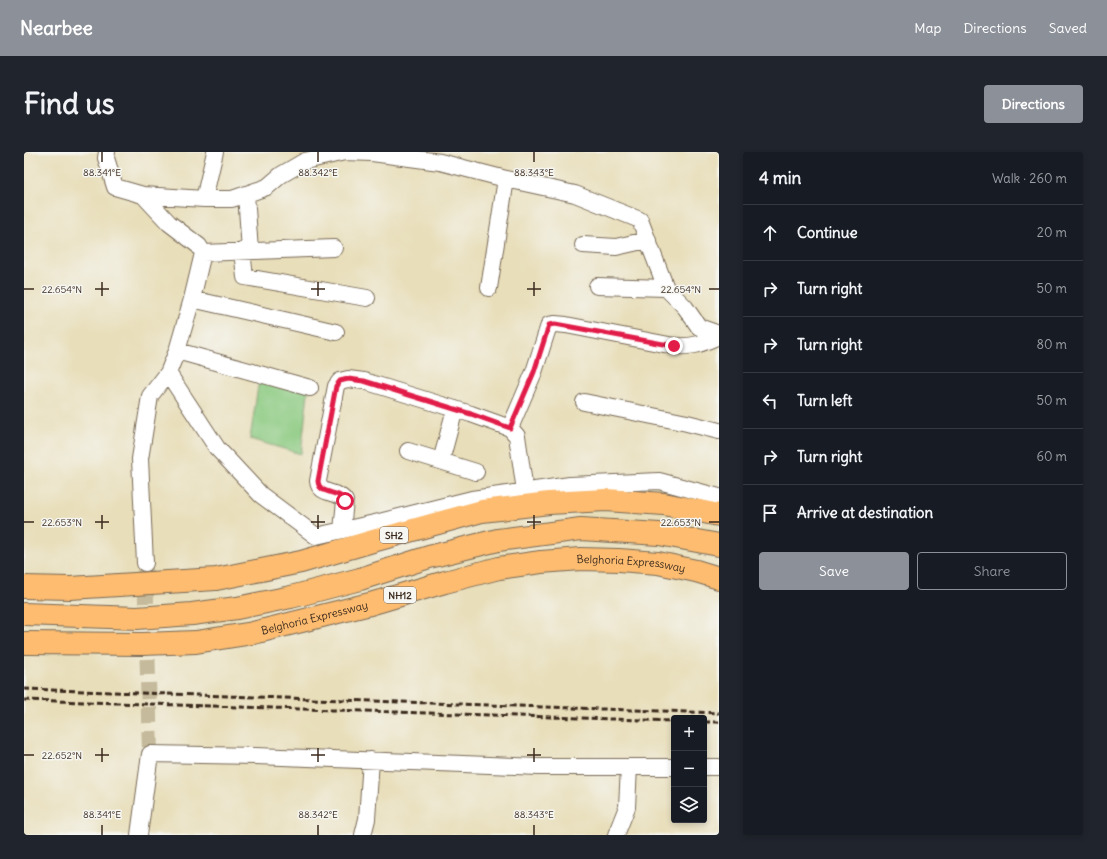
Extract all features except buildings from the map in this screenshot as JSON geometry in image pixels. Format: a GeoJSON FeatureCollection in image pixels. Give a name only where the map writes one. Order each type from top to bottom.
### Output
{"type":"FeatureCollection","features":[{"type":"Feature","properties":{"kind":"main road","name":"SH2"},"geometry":{"type":"LineString","coordinates":[[24,587],[70,588],[216,579],[301,562],[482,511],[549,503],[606,500],[664,504],[719,515]]}},
{"type":"Feature","properties":{"kind":"main road","name":"NH12"},"geometry":{"type":"LineString","coordinates":[[24,614],[137,618],[192,614],[238,608],[307,593],[360,579],[430,557],[498,540],[582,529],[659,534],[719,546]]}},
{"type":"Feature","properties":{"kind":"main road","name":"Belghoria Expressway"},"geometry":{"type":"LineString","coordinates":[[24,643],[143,644],[196,642],[254,633],[370,604],[499,568],[542,562],[581,559],[658,563],[696,571],[719,578]]}},
{"type":"Feature","properties":{"kind":"street"},"geometry":{"type":"LineString","coordinates":[[107,152],[106,158],[115,187],[143,195],[232,199],[267,187],[305,161],[345,152],[372,153],[440,162],[506,179],[575,194],[640,220],[666,288],[685,307],[699,327],[719,335]]}},
{"type":"Feature","properties":{"kind":"street"},"geometry":{"type":"LineString","coordinates":[[204,198],[215,152]]}},
{"type":"Feature","properties":{"kind":"street"},"geometry":{"type":"LineString","coordinates":[[489,288],[506,179]]}},
{"type":"Feature","properties":{"kind":"street"},"geometry":{"type":"LineString","coordinates":[[246,194],[245,277],[367,298]]}},
{"type":"Feature","properties":{"kind":"street"},"geometry":{"type":"LineString","coordinates":[[143,195],[169,223],[199,246],[203,253],[177,351],[168,373],[150,396],[140,459],[145,563]]}},
{"type":"Feature","properties":{"kind":"street"},"geometry":{"type":"LineString","coordinates":[[583,245],[616,247],[647,240]]}},
{"type":"Feature","properties":{"kind":"street"},"geometry":{"type":"LineString","coordinates":[[203,253],[334,248]]}},
{"type":"Feature","properties":{"kind":"street"},"geometry":{"type":"LineString","coordinates":[[597,286],[666,288]]}},
{"type":"Feature","properties":{"kind":"street"},"geometry":{"type":"LineString","coordinates":[[192,299],[336,332]]}},
{"type":"Feature","properties":{"kind":"street"},"geometry":{"type":"LineString","coordinates":[[510,428],[534,372],[549,325],[555,324],[674,346],[688,347],[702,344],[719,335]]}},
{"type":"Feature","properties":{"kind":"street"},"geometry":{"type":"LineString","coordinates":[[177,351],[310,388]]}},
{"type":"Feature","properties":{"kind":"street"},"geometry":{"type":"LineString","coordinates":[[168,373],[217,448],[261,495],[316,536],[472,499],[570,485],[659,481],[719,497]]}},
{"type":"Feature","properties":{"kind":"street"},"geometry":{"type":"LineString","coordinates":[[342,530],[345,501],[339,495],[320,488],[318,481],[336,386],[340,381],[348,379],[364,381],[455,409],[510,428],[517,436],[525,491]]}},
{"type":"Feature","properties":{"kind":"street"},"geometry":{"type":"LineString","coordinates":[[584,402],[719,431]]}},
{"type":"Feature","properties":{"kind":"street"},"geometry":{"type":"LineString","coordinates":[[441,461],[455,409]]}},
{"type":"Feature","properties":{"kind":"street"},"geometry":{"type":"LineString","coordinates":[[408,451],[476,472]]}},
{"type":"Feature","properties":{"kind":"street"},"geometry":{"type":"LineString","coordinates":[[139,835],[150,754],[371,760],[539,767],[671,767]]}},
{"type":"Feature","properties":{"kind":"street"},"geometry":{"type":"LineString","coordinates":[[363,835],[367,819],[371,760]]}},
{"type":"Feature","properties":{"kind":"street"},"geometry":{"type":"LineString","coordinates":[[616,835],[627,807],[630,767]]}},
{"type":"Feature","properties":{"kind":"street"},"geometry":{"type":"LineString","coordinates":[[707,767],[719,768]]}},
{"type":"Feature","properties":{"kind":"green space"},"geometry":{"type":"Polygon","coordinates":[[[260,373],[309,384],[301,454],[250,439],[260,373]]]}},
{"type":"Feature","properties":{"kind":"tunnel"},"geometry":{"type":"LineString","coordinates":[[145,563],[150,754]]}},
{"type":"Feature","properties":{"kind":"railway"},"geometry":{"type":"LineString","coordinates":[[24,689],[719,713]]}},
{"type":"Feature","properties":{"kind":"railway"},"geometry":{"type":"LineString","coordinates":[[24,700],[671,721]]}},
{"type":"Feature","properties":{"kind":"railway"},"geometry":{"type":"LineString","coordinates":[[707,722],[719,722]]}},
{"type":"Feature","properties":{"kind":"route"},"geometry":{"type":"LineString","coordinates":[[345,501],[339,495],[323,490],[318,485],[336,386],[340,381],[348,379],[364,381],[471,414],[510,428],[534,372],[549,325],[555,324],[674,346]]}}]}
